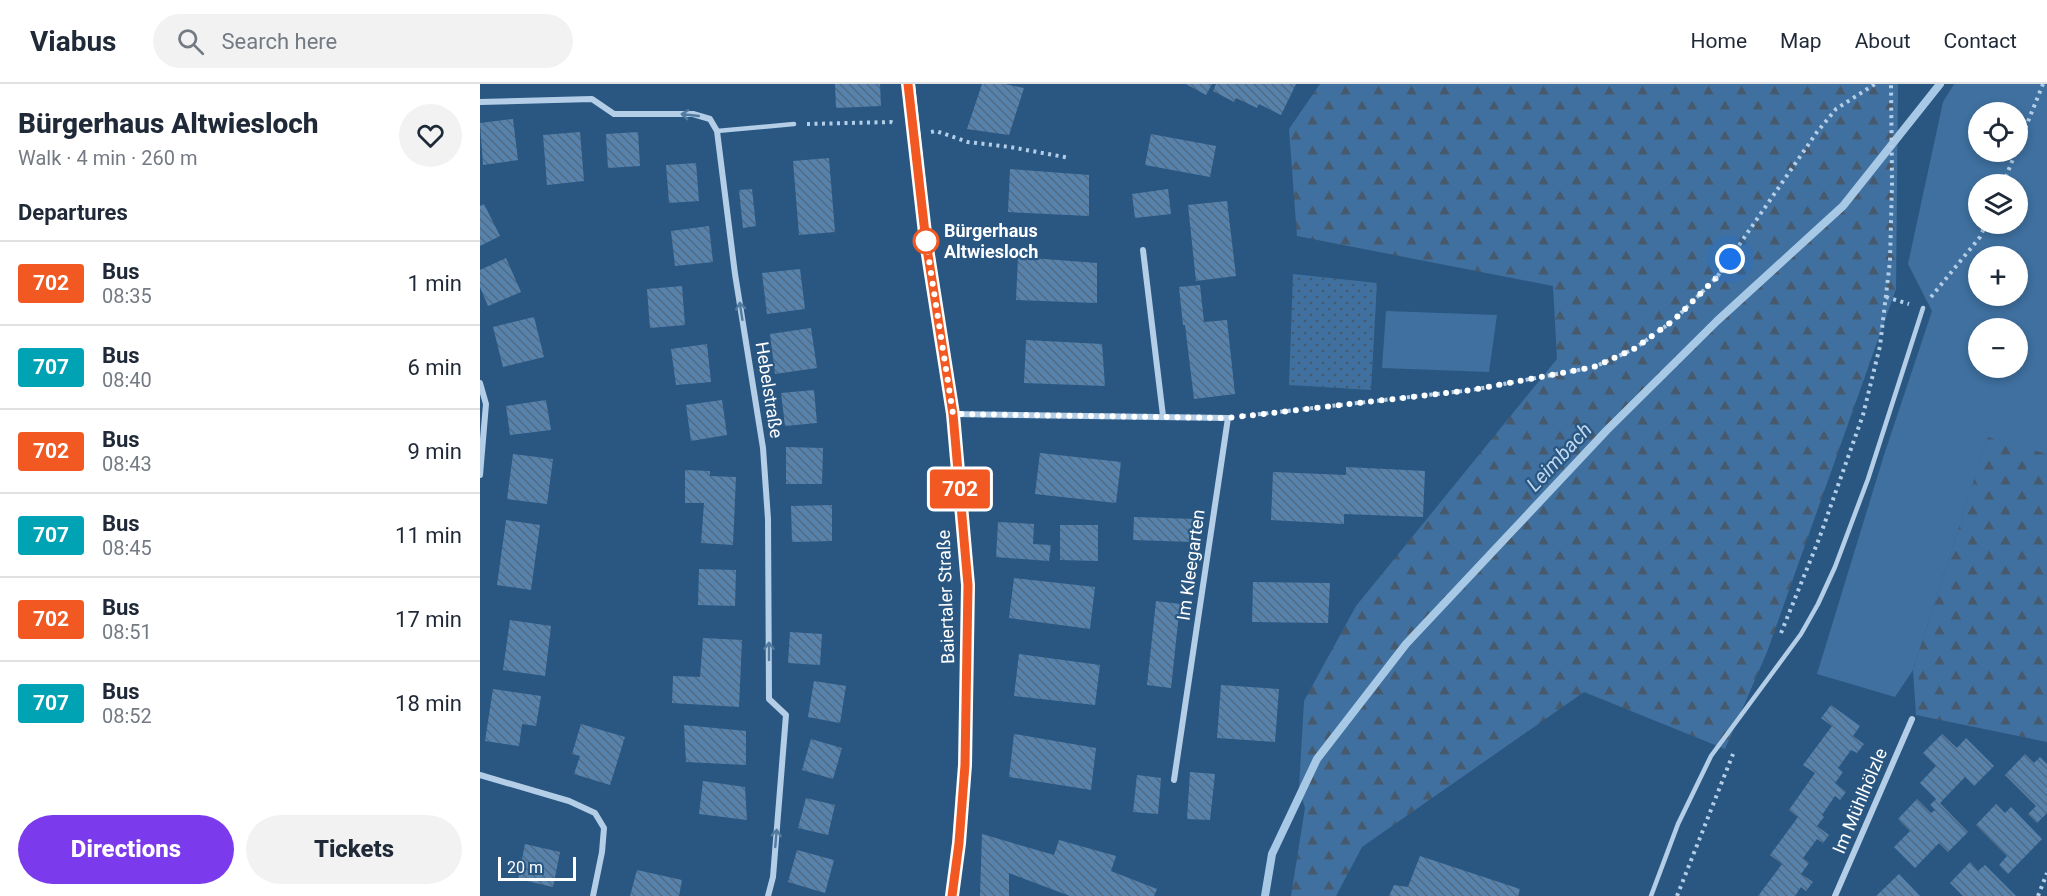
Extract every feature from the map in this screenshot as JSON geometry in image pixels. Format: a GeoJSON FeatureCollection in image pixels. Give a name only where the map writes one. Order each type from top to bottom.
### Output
{"type":"FeatureCollection","features":[{"type":"Feature","properties":{"kind":"main road","name":"Baiertaler Straße"},"geometry":{"type":"LineString","coordinates":[[909,84],[926,242],[953,414],[968,585],[965,765],[952,896]]}},
{"type":"Feature","properties":{"kind":"street"},"geometry":{"type":"LineString","coordinates":[[480,102],[592,99],[614,114],[693,114],[710,119],[717,130]]}},
{"type":"Feature","properties":{"kind":"street","name":"Hebelstraße"},"geometry":{"type":"LineString","coordinates":[[717,130],[735,274],[763,448],[768,519],[769,699],[786,715],[773,877],[768,896]]}},
{"type":"Feature","properties":{"kind":"street"},"geometry":{"type":"LineString","coordinates":[[1143,250],[1163,416]]}},
{"type":"Feature","properties":{"kind":"street"},"geometry":{"type":"LineString","coordinates":[[480,383],[483,404],[480,475]]}},
{"type":"Feature","properties":{"kind":"street"},"geometry":{"type":"LineString","coordinates":[[953,414],[1228,418]]}},
{"type":"Feature","properties":{"kind":"street","name":"Im Kleegarten"},"geometry":{"type":"LineString","coordinates":[[1174,780],[1228,418]]}},
{"type":"Feature","properties":{"kind":"street","name":"Im Mühlhölzle"},"geometry":{"type":"LineString","coordinates":[[1835,896],[1912,719]]}},
{"type":"Feature","properties":{"kind":"street"},"geometry":{"type":"LineString","coordinates":[[480,775],[569,801],[595,813],[604,828],[602,852],[593,896]]}},
{"type":"Feature","properties":{"kind":"lane"},"geometry":{"type":"LineString","coordinates":[[717,130],[794,124]]}},
{"type":"Feature","properties":{"kind":"lane"},"geometry":{"type":"LineString","coordinates":[[1651,896],[1678,824],[1711,756],[1801,634],[1818,604],[1835,567],[1868,479],[1923,308]]}},
{"type":"Feature","properties":{"kind":"path"},"geometry":{"type":"LineString","coordinates":[[1228,418],[1472,390],[1594,367],[1634,349],[1674,320],[1717,277],[1817,132],[1836,109],[1875,84]]}},
{"type":"Feature","properties":{"kind":"path"},"geometry":{"type":"LineString","coordinates":[[1780,637],[1819,539],[1863,415],[1880,346],[1890,261],[1891,84]]}},
{"type":"Feature","properties":{"kind":"path"},"geometry":{"type":"LineString","coordinates":[[2007,174],[2043,84]]}},
{"type":"Feature","properties":{"kind":"path"},"geometry":{"type":"LineString","coordinates":[[794,124],[891,122]]}},
{"type":"Feature","properties":{"kind":"path"},"geometry":{"type":"LineString","coordinates":[[915,133],[936,131],[968,142],[1070,158]]}},
{"type":"Feature","properties":{"kind":"path"},"geometry":{"type":"LineString","coordinates":[[1886,297],[1923,308],[1981,234]]}},
{"type":"Feature","properties":{"kind":"path"},"geometry":{"type":"LineString","coordinates":[[1677,896],[1737,745]]}},
{"type":"Feature","properties":{"kind":"path"},"geometry":{"type":"LineString","coordinates":[[2038,896],[2047,873]]}},
{"type":"Feature","properties":{"kind":"green space"},"geometry":{"type":"Polygon","coordinates":[[[1320,84],[1898,84],[1896,289],[1767,652],[1725,749],[1584,692],[1362,847],[1336,896],[1291,896],[1305,808],[1299,788],[1304,701],[1356,606],[1557,359],[1553,286],[1297,236],[1289,129],[1320,84]]]}},
{"type":"Feature","properties":{"kind":"green space"},"geometry":{"type":"Polygon","coordinates":[[[1954,84],[2047,84],[2047,454],[1988,437],[1913,670],[1895,697],[1817,674],[1884,455],[1932,311],[1908,264],[1943,102],[1954,84]]]}},
{"type":"Feature","properties":{"kind":"green space"},"geometry":{"type":"Polygon","coordinates":[[[1293,274],[1377,283],[1371,390],[1289,385],[1293,274]]]}},
{"type":"Feature","properties":{"kind":"green space"},"geometry":{"type":"Polygon","coordinates":[[[1386,311],[1497,315],[1489,372],[1382,368],[1386,311]]]}},
{"type":"Feature","properties":{"kind":"green space"},"geometry":{"type":"Polygon","coordinates":[[[1988,436],[2047,454],[2047,742],[1916,715],[1913,670],[1988,436]]]}},
{"type":"Feature","properties":{"kind":"building"},"geometry":{"type":"Polygon","coordinates":[[[835,84],[880,84],[881,106],[836,108],[835,84]]]}},
{"type":"Feature","properties":{"kind":"building"},"geometry":{"type":"Polygon","coordinates":[[[982,84],[1004,84],[1024,88],[1009,135],[967,129],[982,84]]]}},
{"type":"Feature","properties":{"kind":"building"},"geometry":{"type":"Polygon","coordinates":[[[1186,84],[1212,84],[1206,95],[1186,84]]]}},
{"type":"Feature","properties":{"kind":"building"},"geometry":{"type":"Polygon","coordinates":[[[1216,84],[1296,84],[1281,115],[1259,104],[1257,108],[1236,98],[1234,102],[1213,91],[1216,84]]]}},
{"type":"Feature","properties":{"kind":"building"},"geometry":{"type":"Polygon","coordinates":[[[513,119],[518,160],[483,165],[480,123],[513,119]]]}},
{"type":"Feature","properties":{"kind":"building"},"geometry":{"type":"Polygon","coordinates":[[[580,132],[584,181],[547,185],[543,135],[580,132]]]}},
{"type":"Feature","properties":{"kind":"building"},"geometry":{"type":"Polygon","coordinates":[[[638,132],[640,166],[608,168],[606,134],[638,132]]]}},
{"type":"Feature","properties":{"kind":"building"},"geometry":{"type":"Polygon","coordinates":[[[1151,134],[1216,146],[1210,177],[1145,165],[1151,134]]]}},
{"type":"Feature","properties":{"kind":"building"},"geometry":{"type":"Polygon","coordinates":[[[829,158],[835,232],[799,235],[793,161],[829,158]]]}},
{"type":"Feature","properties":{"kind":"building"},"geometry":{"type":"Polygon","coordinates":[[[696,163],[699,201],[669,203],[666,165],[696,163]]]}},
{"type":"Feature","properties":{"kind":"building"},"geometry":{"type":"Polygon","coordinates":[[[1010,169],[1089,175],[1089,216],[1008,212],[1010,169]]]}},
{"type":"Feature","properties":{"kind":"building"},"geometry":{"type":"Polygon","coordinates":[[[752,189],[756,226],[743,228],[739,190],[752,189]]]}},
{"type":"Feature","properties":{"kind":"building"},"geometry":{"type":"Polygon","coordinates":[[[1168,189],[1171,214],[1135,218],[1132,194],[1168,189]]]}},
{"type":"Feature","properties":{"kind":"building"},"geometry":{"type":"Polygon","coordinates":[[[1227,201],[1236,276],[1196,281],[1188,205],[1227,201]]]}},
{"type":"Feature","properties":{"kind":"building"},"geometry":{"type":"Polygon","coordinates":[[[484,204],[500,236],[480,246],[480,206],[484,204]]]}},
{"type":"Feature","properties":{"kind":"building"},"geometry":{"type":"Polygon","coordinates":[[[709,226],[713,262],[675,266],[671,231],[709,226]]]}},
{"type":"Feature","properties":{"kind":"building"},"geometry":{"type":"Polygon","coordinates":[[[1018,257],[1097,263],[1097,303],[1016,300],[1018,257]]]}},
{"type":"Feature","properties":{"kind":"building"},"geometry":{"type":"Polygon","coordinates":[[[506,258],[521,292],[488,306],[480,287],[480,270],[506,258]]]}},
{"type":"Feature","properties":{"kind":"building"},"geometry":{"type":"Polygon","coordinates":[[[800,269],[805,309],[767,314],[762,273],[800,269]]]}},
{"type":"Feature","properties":{"kind":"building"},"geometry":{"type":"Polygon","coordinates":[[[1200,285],[1204,322],[1227,320],[1235,394],[1194,399],[1179,287],[1200,285]]]}},
{"type":"Feature","properties":{"kind":"building"},"geometry":{"type":"Polygon","coordinates":[[[682,286],[685,325],[650,328],[647,289],[682,286]]]}},
{"type":"Feature","properties":{"kind":"building"},"geometry":{"type":"Polygon","coordinates":[[[534,317],[544,357],[503,367],[493,327],[534,317]]]}},
{"type":"Feature","properties":{"kind":"building"},"geometry":{"type":"Polygon","coordinates":[[[811,328],[817,368],[775,374],[770,334],[811,328]]]}},
{"type":"Feature","properties":{"kind":"building"},"geometry":{"type":"Polygon","coordinates":[[[1026,340],[1102,344],[1105,386],[1024,383],[1026,340]]]}},
{"type":"Feature","properties":{"kind":"building"},"geometry":{"type":"Polygon","coordinates":[[[707,344],[711,382],[676,385],[671,349],[707,344]]]}},
{"type":"Feature","properties":{"kind":"building"},"geometry":{"type":"Polygon","coordinates":[[[814,390],[817,423],[785,426],[781,393],[814,390]]]}},
{"type":"Feature","properties":{"kind":"building"},"geometry":{"type":"Polygon","coordinates":[[[546,400],[551,430],[510,435],[506,406],[546,400]]]}},
{"type":"Feature","properties":{"kind":"building"},"geometry":{"type":"Polygon","coordinates":[[[722,400],[727,435],[691,441],[686,405],[722,400]]]}},
{"type":"Feature","properties":{"kind":"building"},"geometry":{"type":"Polygon","coordinates":[[[786,447],[823,448],[822,484],[786,484],[786,447]]]}},
{"type":"Feature","properties":{"kind":"building"},"geometry":{"type":"Polygon","coordinates":[[[1040,453],[1121,462],[1116,503],[1035,494],[1040,453]]]}},
{"type":"Feature","properties":{"kind":"building"},"geometry":{"type":"Polygon","coordinates":[[[513,454],[553,459],[547,504],[507,499],[513,454]]]}},
{"type":"Feature","properties":{"kind":"building"},"geometry":{"type":"Polygon","coordinates":[[[1346,467],[1425,471],[1423,517],[1344,514],[1344,524],[1271,520],[1273,472],[1346,475],[1346,467]]]}},
{"type":"Feature","properties":{"kind":"building"},"geometry":{"type":"Polygon","coordinates":[[[685,470],[710,471],[710,476],[736,477],[733,545],[701,543],[704,503],[685,503],[685,470]]]}},
{"type":"Feature","properties":{"kind":"building"},"geometry":{"type":"Polygon","coordinates":[[[832,505],[832,541],[792,542],[791,506],[832,505]]]}},
{"type":"Feature","properties":{"kind":"building"},"geometry":{"type":"Polygon","coordinates":[[[1134,517],[1195,519],[1193,542],[1133,540],[1134,517]]]}},
{"type":"Feature","properties":{"kind":"building"},"geometry":{"type":"Polygon","coordinates":[[[506,520],[540,525],[531,590],[497,585],[506,520]]]}},
{"type":"Feature","properties":{"kind":"building"},"geometry":{"type":"Polygon","coordinates":[[[998,522],[1034,524],[1033,544],[1051,545],[1049,561],[996,557],[998,522]]]}},
{"type":"Feature","properties":{"kind":"building"},"geometry":{"type":"Polygon","coordinates":[[[1060,525],[1098,525],[1098,561],[1060,560],[1060,525]]]}},
{"type":"Feature","properties":{"kind":"building"},"geometry":{"type":"Polygon","coordinates":[[[699,569],[736,570],[735,606],[698,605],[699,569]]]}},
{"type":"Feature","properties":{"kind":"building"},"geometry":{"type":"Polygon","coordinates":[[[1014,578],[1095,587],[1090,629],[1009,618],[1014,578]]]}},
{"type":"Feature","properties":{"kind":"building"},"geometry":{"type":"Polygon","coordinates":[[[1253,582],[1330,583],[1328,623],[1252,622],[1253,582]]]}},
{"type":"Feature","properties":{"kind":"building"},"geometry":{"type":"Polygon","coordinates":[[[1156,601],[1180,604],[1171,688],[1147,685],[1156,601]]]}},
{"type":"Feature","properties":{"kind":"building"},"geometry":{"type":"Polygon","coordinates":[[[510,620],[551,626],[545,676],[503,670],[510,620]]]}},
{"type":"Feature","properties":{"kind":"building"},"geometry":{"type":"Polygon","coordinates":[[[790,632],[822,634],[820,665],[788,663],[790,632]]]}},
{"type":"Feature","properties":{"kind":"building"},"geometry":{"type":"Polygon","coordinates":[[[703,638],[742,640],[739,707],[672,703],[673,676],[700,677],[703,638]]]}},
{"type":"Feature","properties":{"kind":"building"},"geometry":{"type":"Polygon","coordinates":[[[1019,654],[1100,665],[1095,705],[1014,696],[1019,654]]]}},
{"type":"Feature","properties":{"kind":"building"},"geometry":{"type":"Polygon","coordinates":[[[814,681],[846,686],[840,723],[808,717],[814,681]]]}},
{"type":"Feature","properties":{"kind":"building"},"geometry":{"type":"Polygon","coordinates":[[[1221,685],[1279,689],[1275,742],[1217,738],[1221,685]]]}},
{"type":"Feature","properties":{"kind":"building"},"geometry":{"type":"Polygon","coordinates":[[[493,689],[541,696],[536,726],[522,724],[519,746],[485,741],[493,689]]]}},
{"type":"Feature","properties":{"kind":"building"},"geometry":{"type":"Polygon","coordinates":[[[1831,705],[1860,726],[1853,736],[1864,744],[1857,753],[1851,750],[1838,768],[1843,772],[1835,783],[1846,792],[1840,800],[1835,796],[1817,826],[1829,835],[1823,843],[1817,839],[1803,858],[1809,863],[1801,874],[1813,882],[1806,891],[1801,887],[1795,896],[1758,896],[1782,864],[1770,855],[1798,817],[1789,810],[1815,773],[1803,765],[1832,726],[1821,718],[1831,705]]]}},
{"type":"Feature","properties":{"kind":"building"},"geometry":{"type":"Polygon","coordinates":[[[581,724],[625,737],[610,785],[574,774],[580,756],[572,754],[581,724]]]}},
{"type":"Feature","properties":{"kind":"building"},"geometry":{"type":"Polygon","coordinates":[[[684,725],[746,731],[746,765],[686,762],[684,725]]]}},
{"type":"Feature","properties":{"kind":"building"},"geometry":{"type":"Polygon","coordinates":[[[1014,734],[1096,748],[1091,790],[1009,777],[1014,734]]]}},
{"type":"Feature","properties":{"kind":"building"},"geometry":{"type":"Polygon","coordinates":[[[1942,734],[1957,748],[1966,738],[1994,766],[1974,786],[1965,777],[1940,803],[1968,832],[1948,852],[1939,843],[1915,868],[1894,847],[1910,831],[1898,819],[1917,799],[1931,813],[1935,810],[1930,805],[1936,799],[1920,783],[1936,766],[1923,753],[1942,734]]]}},
{"type":"Feature","properties":{"kind":"building"},"geometry":{"type":"Polygon","coordinates":[[[811,739],[842,748],[833,779],[802,770],[811,739]]]}},
{"type":"Feature","properties":{"kind":"building"},"geometry":{"type":"Polygon","coordinates":[[[2025,754],[2034,763],[2040,757],[2047,764],[2047,813],[2037,823],[2028,814],[2036,806],[2005,775],[2025,754]]]}},
{"type":"Feature","properties":{"kind":"building"},"geometry":{"type":"Polygon","coordinates":[[[1190,772],[1215,774],[1210,820],[1187,819],[1190,772]]]}},
{"type":"Feature","properties":{"kind":"building"},"geometry":{"type":"Polygon","coordinates":[[[1137,775],[1161,778],[1158,814],[1133,812],[1137,775]]]}},
{"type":"Feature","properties":{"kind":"building"},"geometry":{"type":"Polygon","coordinates":[[[703,781],[745,787],[747,820],[699,814],[703,781]]]}},
{"type":"Feature","properties":{"kind":"building"},"geometry":{"type":"Polygon","coordinates":[[[806,798],[835,805],[828,835],[798,828],[806,798]]]}},
{"type":"Feature","properties":{"kind":"building"},"geometry":{"type":"Polygon","coordinates":[[[1996,804],[2005,813],[2011,807],[2042,839],[2008,874],[1999,865],[2007,856],[1976,825],[1996,804]]]}},
{"type":"Feature","properties":{"kind":"building"},"geometry":{"type":"Polygon","coordinates":[[[982,834],[1054,855],[1059,840],[1116,856],[1111,871],[1157,889],[1154,896],[1070,896],[1009,873],[1009,896],[980,896],[982,834]]]}},
{"type":"Feature","properties":{"kind":"building"},"geometry":{"type":"Polygon","coordinates":[[[525,844],[560,852],[553,887],[518,879],[525,844]]]}},
{"type":"Feature","properties":{"kind":"building"},"geometry":{"type":"Polygon","coordinates":[[[797,850],[834,860],[825,893],[788,882],[797,850]]]}},
{"type":"Feature","properties":{"kind":"building"},"geometry":{"type":"Polygon","coordinates":[[[1420,856],[1520,889],[1518,896],[1389,896],[1394,885],[1408,887],[1420,856]]]}},
{"type":"Feature","properties":{"kind":"building"},"geometry":{"type":"Polygon","coordinates":[[[1970,862],[1978,871],[1985,865],[2016,896],[1963,896],[1950,883],[1970,862]]]}},
{"type":"Feature","properties":{"kind":"building"},"geometry":{"type":"Polygon","coordinates":[[[637,870],[682,880],[679,896],[630,896],[637,870]]]}},
{"type":"Feature","properties":{"kind":"building"},"geometry":{"type":"Polygon","coordinates":[[[1899,874],[1920,896],[1876,896],[1899,874]]]}},
{"type":"Feature","properties":{"kind":"waterway","name":"Leimbach"},"geometry":{"type":"LineString","coordinates":[[1265,896],[1272,854],[1317,759],[1406,644],[1607,430],[1717,321],[1843,206],[1940,84]]}},
{"type":"Feature","properties":{"kind":"bus line","name":"702"},"geometry":{"type":"LineString","coordinates":[[908,84],[926,242],[953,414],[968,585],[965,765],[952,896]]}},
{"type":"Feature","properties":{"kind":"place","name":"Bürgerhaus Altwiesloch"},"geometry":{"type":"Point","coordinates":[926,241]}},
{"type":"Feature","properties":{"kind":"route"},"geometry":{"type":"LineString","coordinates":[[926,241],[953,414],[1228,418],[1472,390],[1594,367],[1634,349],[1674,320],[1717,277],[1730,259]]}}]}
